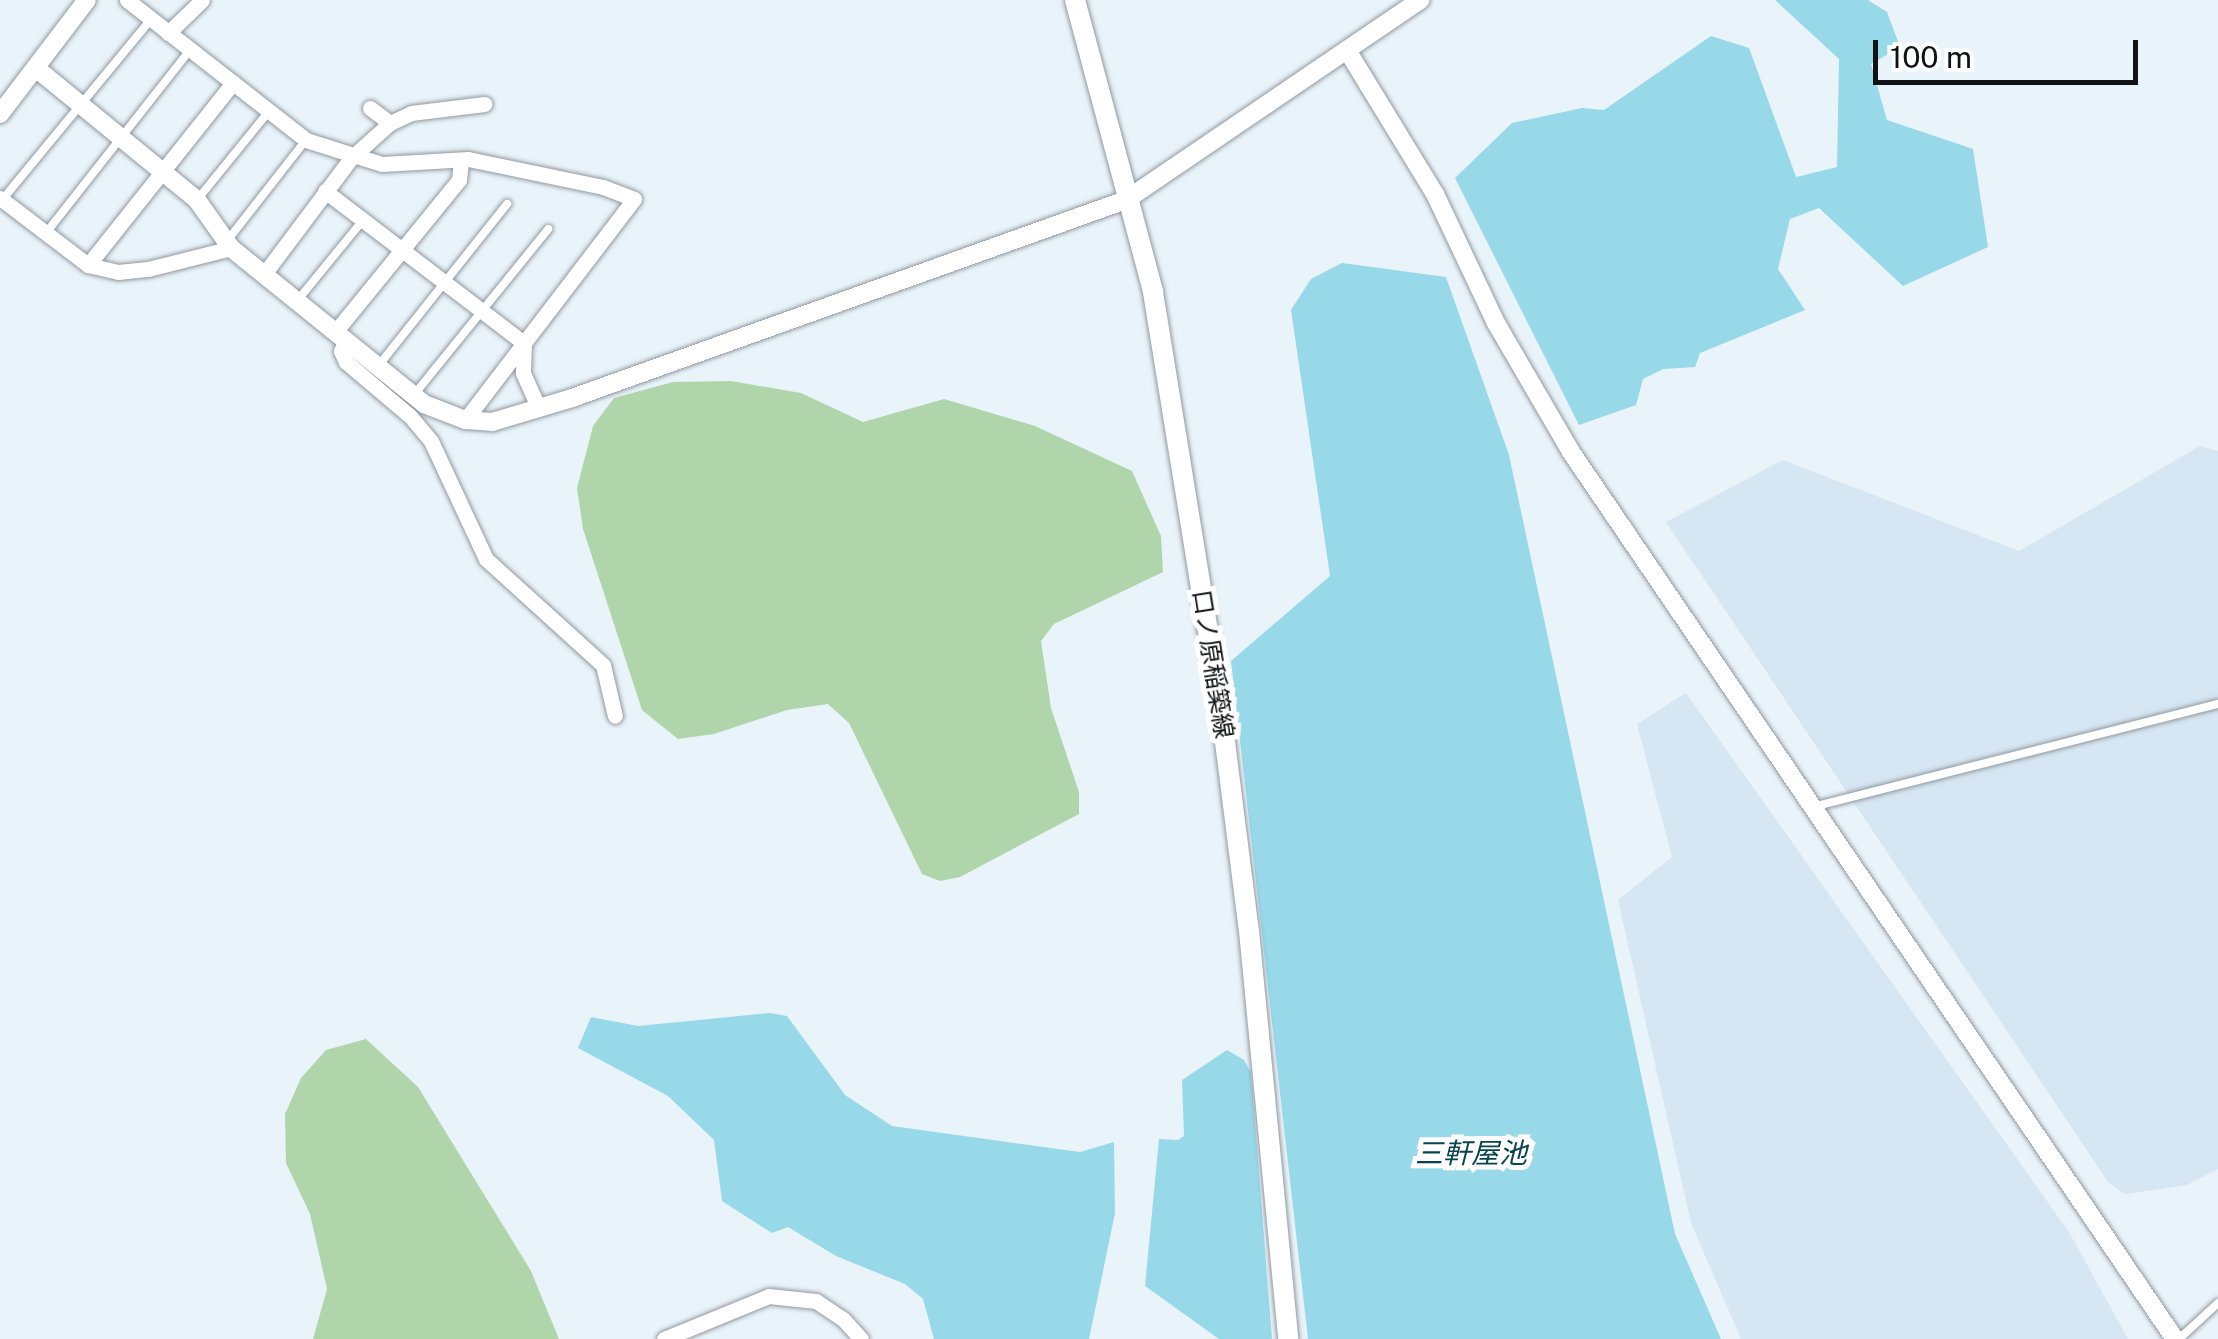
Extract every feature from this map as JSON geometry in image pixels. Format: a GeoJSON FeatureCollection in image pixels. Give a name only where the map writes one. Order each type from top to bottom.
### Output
{"type":"FeatureCollection","features":[{"type":"Feature","properties":{"kind":"main road","name":"口ノ原稲築線"},"geometry":{"type":"LineString","coordinates":[[1075,0],[1152,292],[1223,726],[1250,931],[1288,1339]]}},
{"type":"Feature","properties":{"kind":"street"},"geometry":{"type":"LineString","coordinates":[[0,114],[86,0]]}},
{"type":"Feature","properties":{"kind":"street"},"geometry":{"type":"LineString","coordinates":[[126,0],[306,140],[351,158],[382,164],[461,160],[603,186],[634,199],[466,420]]}},
{"type":"Feature","properties":{"kind":"street"},"geometry":{"type":"LineString","coordinates":[[168,32],[202,0]]}},
{"type":"Feature","properties":{"kind":"street"},"geometry":{"type":"LineString","coordinates":[[37,69],[197,200],[229,245],[413,396],[466,420],[492,422],[1126,200],[1420,0]]}},
{"type":"Feature","properties":{"kind":"street"},"geometry":{"type":"LineString","coordinates":[[1347,50],[1434,194],[1496,322],[1570,452],[2177,1339]]}},
{"type":"Feature","properties":{"kind":"street"},"geometry":{"type":"LineString","coordinates":[[88,265],[233,83]]}},
{"type":"Feature","properties":{"kind":"street"},"geometry":{"type":"LineString","coordinates":[[264,274],[351,158],[390,123],[411,114],[484,104]]}},
{"type":"Feature","properties":{"kind":"street"},"geometry":{"type":"LineString","coordinates":[[370,108],[390,123]]}},
{"type":"Feature","properties":{"kind":"street"},"geometry":{"type":"LineString","coordinates":[[461,160],[459,180],[401,250],[340,336],[341,351],[346,362],[410,416],[431,441],[486,559],[603,665],[615,716]]}},
{"type":"Feature","properties":{"kind":"street"},"geometry":{"type":"LineString","coordinates":[[325,191],[524,343]]}},
{"type":"Feature","properties":{"kind":"street"},"geometry":{"type":"LineString","coordinates":[[1,199],[88,265],[118,272],[148,268],[229,245]]}},
{"type":"Feature","properties":{"kind":"street"},"geometry":{"type":"LineString","coordinates":[[524,343],[524,374],[539,408]]}},
{"type":"Feature","properties":{"kind":"street"},"geometry":{"type":"LineString","coordinates":[[664,1339],[769,1296],[816,1301],[843,1319],[861,1339]]}},
{"type":"Feature","properties":{"kind":"lane"},"geometry":{"type":"LineString","coordinates":[[1,199],[151,19]]}},
{"type":"Feature","properties":{"kind":"lane"},"geometry":{"type":"LineString","coordinates":[[46,234],[190,50]]}},
{"type":"Feature","properties":{"kind":"lane"},"geometry":{"type":"LineString","coordinates":[[197,200],[269,111]]}},
{"type":"Feature","properties":{"kind":"lane"},"geometry":{"type":"LineString","coordinates":[[229,245],[306,140]]}},
{"type":"Feature","properties":{"kind":"lane"},"geometry":{"type":"LineString","coordinates":[[378,366],[507,204]]}},
{"type":"Feature","properties":{"kind":"lane"},"geometry":{"type":"LineString","coordinates":[[297,301],[363,220]]}},
{"type":"Feature","properties":{"kind":"lane"},"geometry":{"type":"LineString","coordinates":[[413,396],[548,230]]}},
{"type":"Feature","properties":{"kind":"lane"},"geometry":{"type":"LineString","coordinates":[[1813,807],[2218,704]]}},
{"type":"Feature","properties":{"kind":"lane"},"geometry":{"type":"LineString","coordinates":[[2177,1339],[2218,1303]]}},
{"type":"Feature","properties":{"kind":"shaded area"},"geometry":{"type":"Polygon","coordinates":[[[2200,446],[2218,451],[2218,1169],[2187,1185],[2125,1194],[2108,1182],[1666,522],[1783,460],[2019,551],[2200,446]]]}},
{"type":"Feature","properties":{"kind":"shaded area"},"geometry":{"type":"Polygon","coordinates":[[[1686,693],[2069,1232],[2128,1339],[1741,1339],[1691,1223],[1618,900],[1672,857],[1637,724],[1686,693]]]}},
{"type":"Feature","properties":{"kind":"green space"},"geometry":{"type":"Polygon","coordinates":[[[731,381],[801,393],[863,422],[944,399],[1035,426],[1132,471],[1161,536],[1163,572],[1054,624],[1041,641],[1051,708],[1079,792],[1079,814],[960,877],[940,881],[922,874],[849,723],[828,704],[787,710],[714,734],[678,739],[642,710],[583,529],[577,488],[593,426],[614,398],[673,382],[731,381]]]}},
{"type":"Feature","properties":{"kind":"green space"},"geometry":{"type":"Polygon","coordinates":[[[366,1039],[418,1087],[531,1271],[559,1339],[313,1339],[327,1289],[310,1214],[286,1163],[285,1114],[301,1078],[326,1050],[366,1039]]]}},
{"type":"Feature","properties":{"kind":"water"},"geometry":{"type":"Polygon","coordinates":[[[1775,0],[1868,0],[1887,12],[1900,47],[1871,64],[1887,120],[1973,149],[1988,247],[1903,286],[1819,208],[1790,219],[1778,269],[1805,310],[1700,353],[1695,367],[1663,369],[1643,379],[1636,405],[1579,425],[1455,178],[1512,123],[1582,108],[1604,110],[1711,36],[1749,48],[1796,177],[1837,167],[1839,59],[1775,0]]]}},
{"type":"Feature","properties":{"kind":"water","name":"三軒屋池"},"geometry":{"type":"Polygon","coordinates":[[[1342,263],[1446,277],[1509,455],[1675,1234],[1721,1339],[1308,1339],[1231,661],[1330,576],[1291,310],[1311,279],[1342,263]]]}},
{"type":"Feature","properties":{"kind":"water"},"geometry":{"type":"Polygon","coordinates":[[[770,1013],[787,1016],[845,1095],[892,1126],[1080,1152],[1114,1142],[1115,1213],[1089,1339],[934,1339],[923,1299],[905,1284],[836,1256],[788,1227],[772,1233],[722,1201],[714,1140],[668,1096],[578,1048],[591,1017],[638,1026],[770,1013]]]}},
{"type":"Feature","properties":{"kind":"water"},"geometry":{"type":"Polygon","coordinates":[[[1227,1050],[1244,1060],[1251,1072],[1272,1339],[1219,1339],[1145,1286],[1159,1139],[1178,1140],[1184,1136],[1182,1080],[1227,1050]]]}}]}
